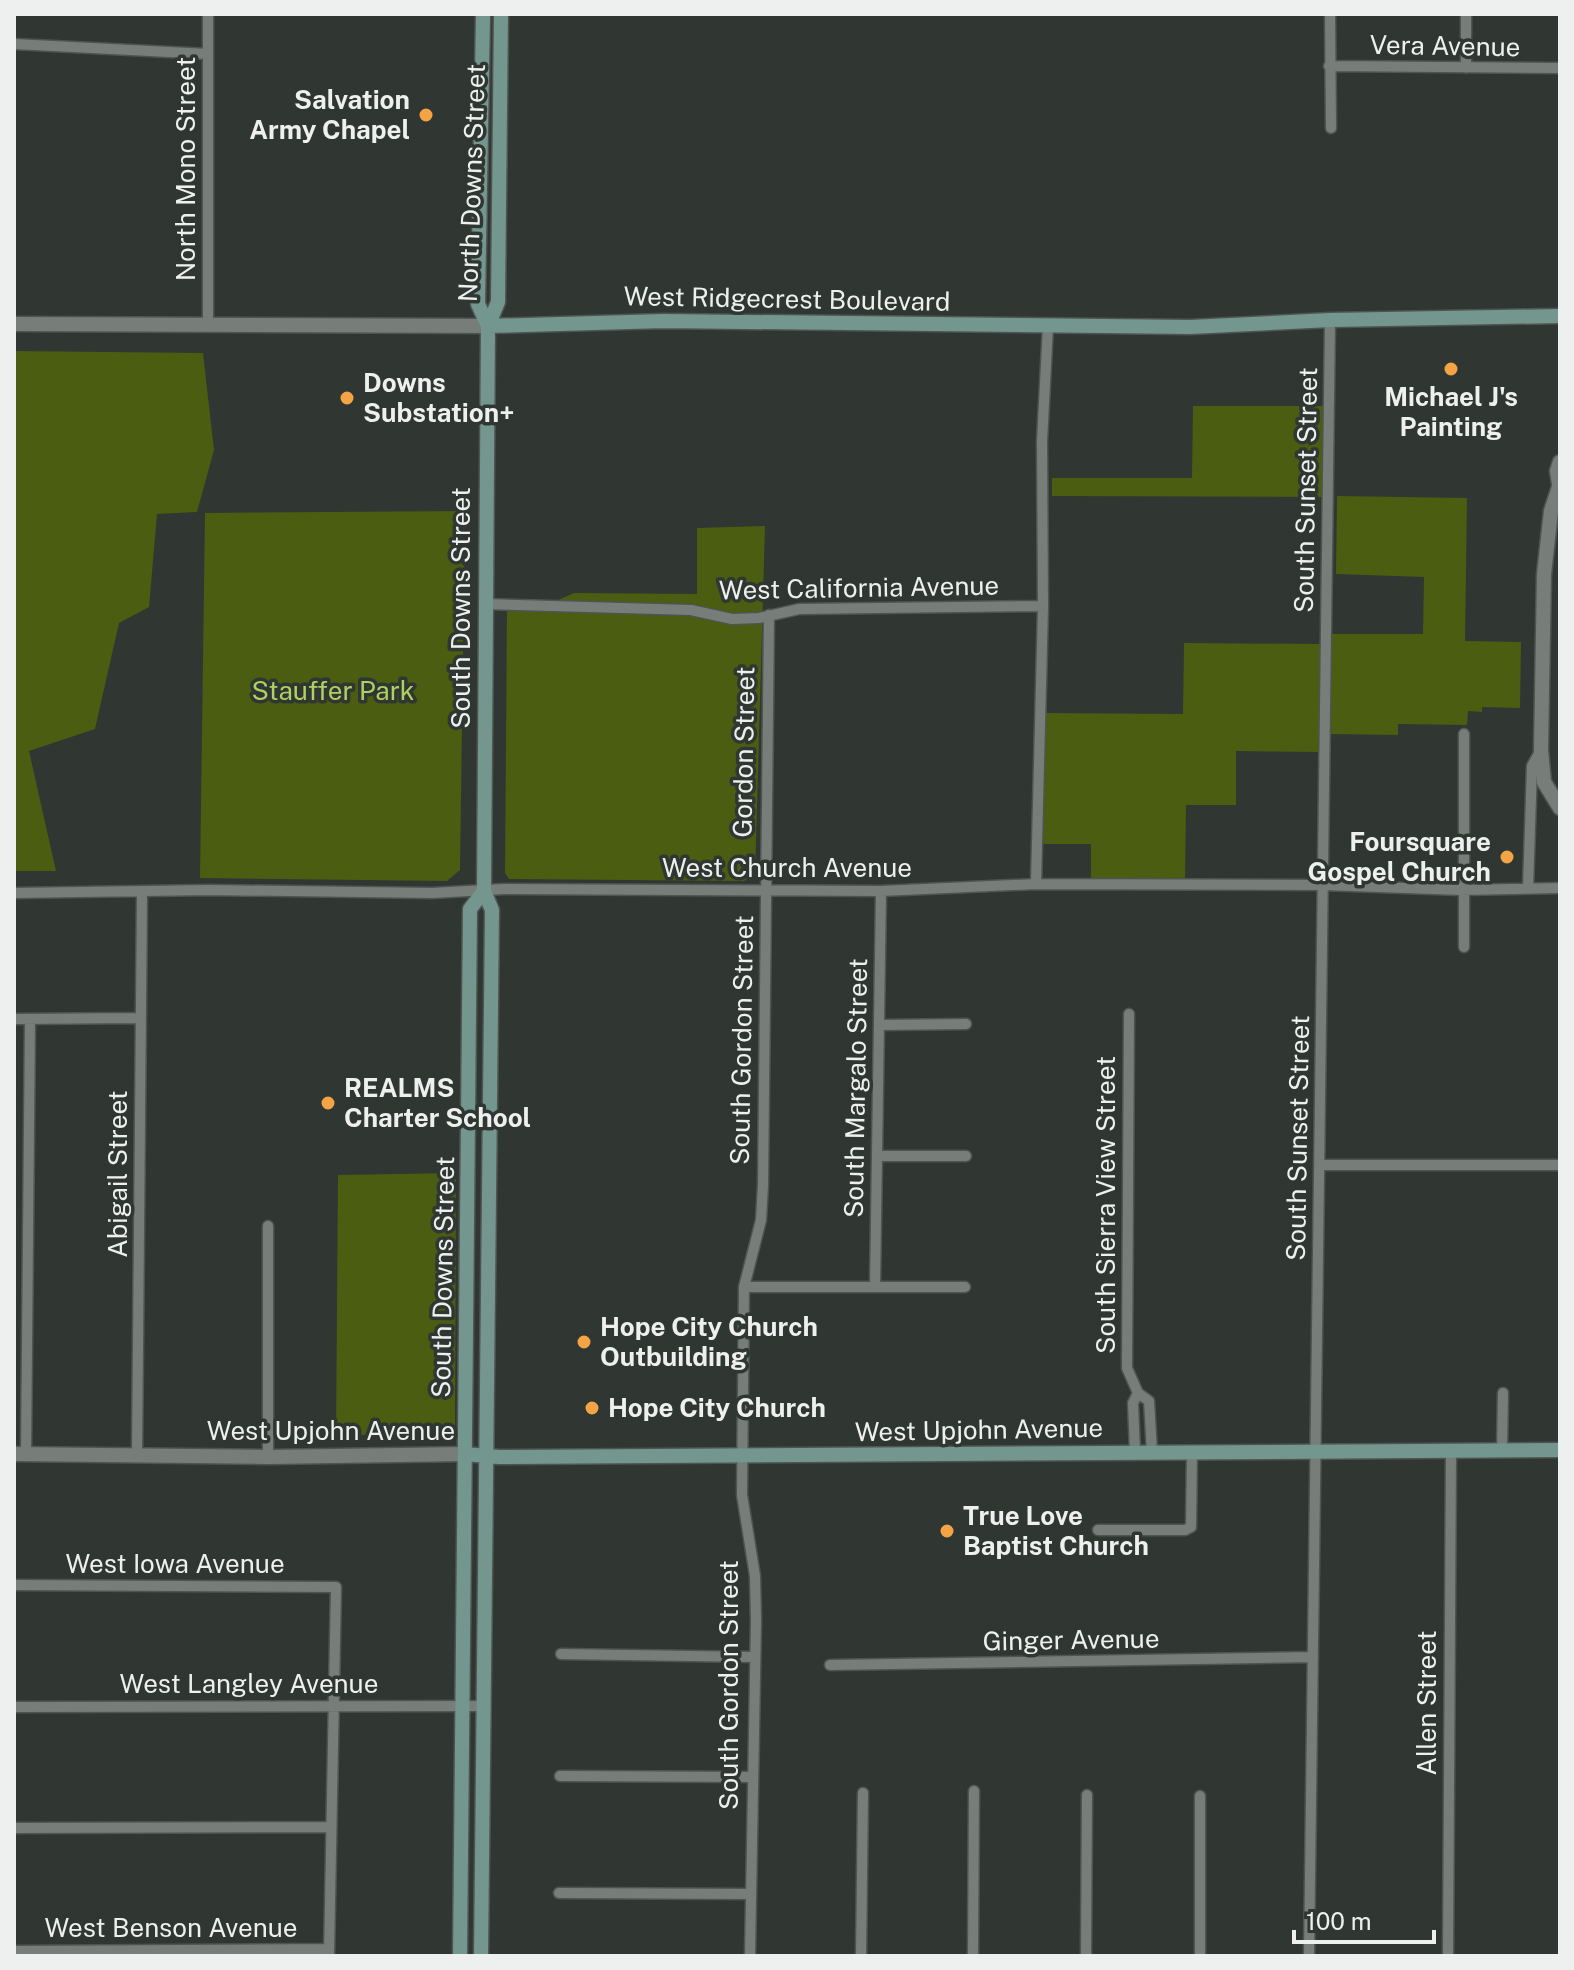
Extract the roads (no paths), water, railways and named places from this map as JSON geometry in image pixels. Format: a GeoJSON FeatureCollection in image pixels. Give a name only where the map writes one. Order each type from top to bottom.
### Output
{"type":"FeatureCollection","features":[{"type":"Feature","properties":{"kind":"main road","name":"North Downs Street"},"geometry":{"type":"LineString","coordinates":[[483,14],[478,304],[488,326]]}},
{"type":"Feature","properties":{"kind":"main road","name":"North Downs Street"},"geometry":{"type":"LineString","coordinates":[[488,326],[498,302],[501,14]]}},
{"type":"Feature","properties":{"kind":"main road","name":"West Ridgecrest Boulevard"},"geometry":{"type":"LineString","coordinates":[[488,326],[556,326],[586,321],[1190,327],[1330,320],[1560,316]]}},
{"type":"Feature","properties":{"kind":"main road","name":"South Downs Street"},"geometry":{"type":"LineString","coordinates":[[481,1956],[492,910],[484,891],[488,326]]}},
{"type":"Feature","properties":{"kind":"main road","name":"South Downs Street"},"geometry":{"type":"LineString","coordinates":[[460,1956],[470,909],[484,891]]}},
{"type":"Feature","properties":{"kind":"main road","name":"West Upjohn Avenue"},"geometry":{"type":"LineString","coordinates":[[465,1454],[742,1457],[1560,1450]]}},
{"type":"Feature","properties":{"kind":"street","name":"North Mono Street"},"geometry":{"type":"LineString","coordinates":[[208,14],[208,324]]}},
{"type":"Feature","properties":{"kind":"street"},"geometry":{"type":"LineString","coordinates":[[1330,14],[1331,128]]}},
{"type":"Feature","properties":{"kind":"street"},"geometry":{"type":"LineString","coordinates":[[1466,14],[1466,68]]}},
{"type":"Feature","properties":{"kind":"street"},"geometry":{"type":"LineString","coordinates":[[14,44],[208,54]]}},
{"type":"Feature","properties":{"kind":"street","name":"Vera Avenue"},"geometry":{"type":"LineString","coordinates":[[1329,66],[1560,68]]}},
{"type":"Feature","properties":{"kind":"street","name":"South Sunset Street"},"geometry":{"type":"LineString","coordinates":[[1309,1956],[1330,320]]}},
{"type":"Feature","properties":{"kind":"street","name":"West Ridgecrest Boulevard"},"geometry":{"type":"LineString","coordinates":[[14,324],[488,326]]}},
{"type":"Feature","properties":{"kind":"street"},"geometry":{"type":"LineString","coordinates":[[1036,884],[1043,606],[1042,441],[1048,326]]}},
{"type":"Feature","properties":{"kind":"street"},"geometry":{"type":"LineString","coordinates":[[1560,462],[1560,484],[1551,511],[1544,574],[1541,750],[1544,782],[1560,808]]}},
{"type":"Feature","properties":{"kind":"street","name":"West California Avenue"},"geometry":{"type":"LineString","coordinates":[[485,604],[691,610],[732,619],[799,609],[1043,606]]}},
{"type":"Feature","properties":{"kind":"street","name":"Gordon Street"},"geometry":{"type":"LineString","coordinates":[[766,889],[769,615]]}},
{"type":"Feature","properties":{"kind":"street"},"geometry":{"type":"LineString","coordinates":[[1464,734],[1461,890],[1465,896],[1464,947]]}},
{"type":"Feature","properties":{"kind":"street"},"geometry":{"type":"LineString","coordinates":[[1528,888],[1532,766],[1541,750]]}},
{"type":"Feature","properties":{"kind":"street","name":"West Church Avenue"},"geometry":{"type":"LineString","coordinates":[[14,893],[881,891],[1036,884],[1323,885],[1461,890],[1560,888]]}},
{"type":"Feature","properties":{"kind":"street","name":"South Gordon Street"},"geometry":{"type":"LineString","coordinates":[[750,1956],[755,1576],[742,1495],[744,1287],[761,1220],[766,889]]}},
{"type":"Feature","properties":{"kind":"street","name":"South Margalo Street"},"geometry":{"type":"LineString","coordinates":[[875,1286],[881,891]]}},
{"type":"Feature","properties":{"kind":"street","name":"Abigail Street"},"geometry":{"type":"LineString","coordinates":[[137,1456],[142,893]]}},
{"type":"Feature","properties":{"kind":"street","name":"South Sierra View Street"},"geometry":{"type":"LineString","coordinates":[[1129,1014],[1127,1368],[1138,1393],[1149,1401],[1152,1452]]}},
{"type":"Feature","properties":{"kind":"street"},"geometry":{"type":"LineString","coordinates":[[14,1019],[141,1018]]}},
{"type":"Feature","properties":{"kind":"street"},"geometry":{"type":"LineString","coordinates":[[20,1454],[30,1019]]}},
{"type":"Feature","properties":{"kind":"street"},"geometry":{"type":"LineString","coordinates":[[879,1025],[966,1024]]}},
{"type":"Feature","properties":{"kind":"street"},"geometry":{"type":"LineString","coordinates":[[877,1156],[966,1156]]}},
{"type":"Feature","properties":{"kind":"street"},"geometry":{"type":"LineString","coordinates":[[1319,1165],[1560,1165]]}},
{"type":"Feature","properties":{"kind":"street"},"geometry":{"type":"LineString","coordinates":[[268,1226],[268,1457]]}},
{"type":"Feature","properties":{"kind":"street"},"geometry":{"type":"LineString","coordinates":[[744,1287],[965,1287]]}},
{"type":"Feature","properties":{"kind":"street","name":"South Sierra View Street"},"geometry":{"type":"LineString","coordinates":[[1135,1452],[1133,1403],[1138,1393]]}},
{"type":"Feature","properties":{"kind":"street"},"geometry":{"type":"LineString","coordinates":[[1502,1450],[1503,1393]]}},
{"type":"Feature","properties":{"kind":"street","name":"Allen Street"},"geometry":{"type":"LineString","coordinates":[[1448,1956],[1451,1451]]}},
{"type":"Feature","properties":{"kind":"street"},"geometry":{"type":"LineString","coordinates":[[1098,1530],[1185,1530],[1191,1527],[1192,1452]]}},
{"type":"Feature","properties":{"kind":"street","name":"West Upjohn Avenue"},"geometry":{"type":"LineString","coordinates":[[20,1454],[268,1457],[465,1454]]}},
{"type":"Feature","properties":{"kind":"street","name":"West Iowa Avenue"},"geometry":{"type":"LineString","coordinates":[[14,1585],[336,1587],[335,1706]]}},
{"type":"Feature","properties":{"kind":"street"},"geometry":{"type":"LineString","coordinates":[[561,1654],[755,1657]]}},
{"type":"Feature","properties":{"kind":"street","name":"Ginger Avenue"},"geometry":{"type":"LineString","coordinates":[[830,1665],[1313,1657]]}},
{"type":"Feature","properties":{"kind":"street"},"geometry":{"type":"LineString","coordinates":[[329,1953],[331,1719],[335,1706]]}},
{"type":"Feature","properties":{"kind":"street","name":"West Langley Avenue"},"geometry":{"type":"LineString","coordinates":[[14,1707],[483,1706]]}},
{"type":"Feature","properties":{"kind":"street"},"geometry":{"type":"LineString","coordinates":[[560,1776],[753,1777]]}},
{"type":"Feature","properties":{"kind":"street"},"geometry":{"type":"LineString","coordinates":[[973,1956],[974,1791]]}},
{"type":"Feature","properties":{"kind":"street"},"geometry":{"type":"LineString","coordinates":[[861,1956],[863,1793]]}},
{"type":"Feature","properties":{"kind":"street"},"geometry":{"type":"LineString","coordinates":[[1086,1956],[1087,1795]]}},
{"type":"Feature","properties":{"kind":"street"},"geometry":{"type":"LineString","coordinates":[[1200,1796],[1200,1956]]}},
{"type":"Feature","properties":{"kind":"street"},"geometry":{"type":"LineString","coordinates":[[14,1828],[330,1827]]}},
{"type":"Feature","properties":{"kind":"street"},"geometry":{"type":"LineString","coordinates":[[559,1893],[751,1894]]}},
{"type":"Feature","properties":{"kind":"street","name":"West Benson Avenue"},"geometry":{"type":"LineString","coordinates":[[14,1951],[329,1953]]}},
{"type":"Feature","properties":{"kind":"place","name":"Salvation Army Chapel"},"geometry":{"type":"Point","coordinates":[426,115]}},
{"type":"Feature","properties":{"kind":"place","name":"Michael J's Painting"},"geometry":{"type":"Point","coordinates":[1451,369]}},
{"type":"Feature","properties":{"kind":"place","name":"Downs Substation+"},"geometry":{"type":"Point","coordinates":[347,398]}},
{"type":"Feature","properties":{"kind":"place","name":"Foursquare Gospel Church"},"geometry":{"type":"Point","coordinates":[1507,857]}},
{"type":"Feature","properties":{"kind":"place","name":"REALMS Charter School"},"geometry":{"type":"Point","coordinates":[328,1103]}},
{"type":"Feature","properties":{"kind":"place","name":"Hope City Church Outbuilding"},"geometry":{"type":"Point","coordinates":[584,1342]}},
{"type":"Feature","properties":{"kind":"place","name":"Hope City Church"},"geometry":{"type":"Point","coordinates":[592,1408]}},
{"type":"Feature","properties":{"kind":"place","name":"True Love Baptist Church"},"geometry":{"type":"Point","coordinates":[947,1531]}},
{"type":"Feature","properties":{"kind":"park label","name":"Stauffer Park"},"geometry":{"type":"Point","coordinates":[333,691]}}]}
